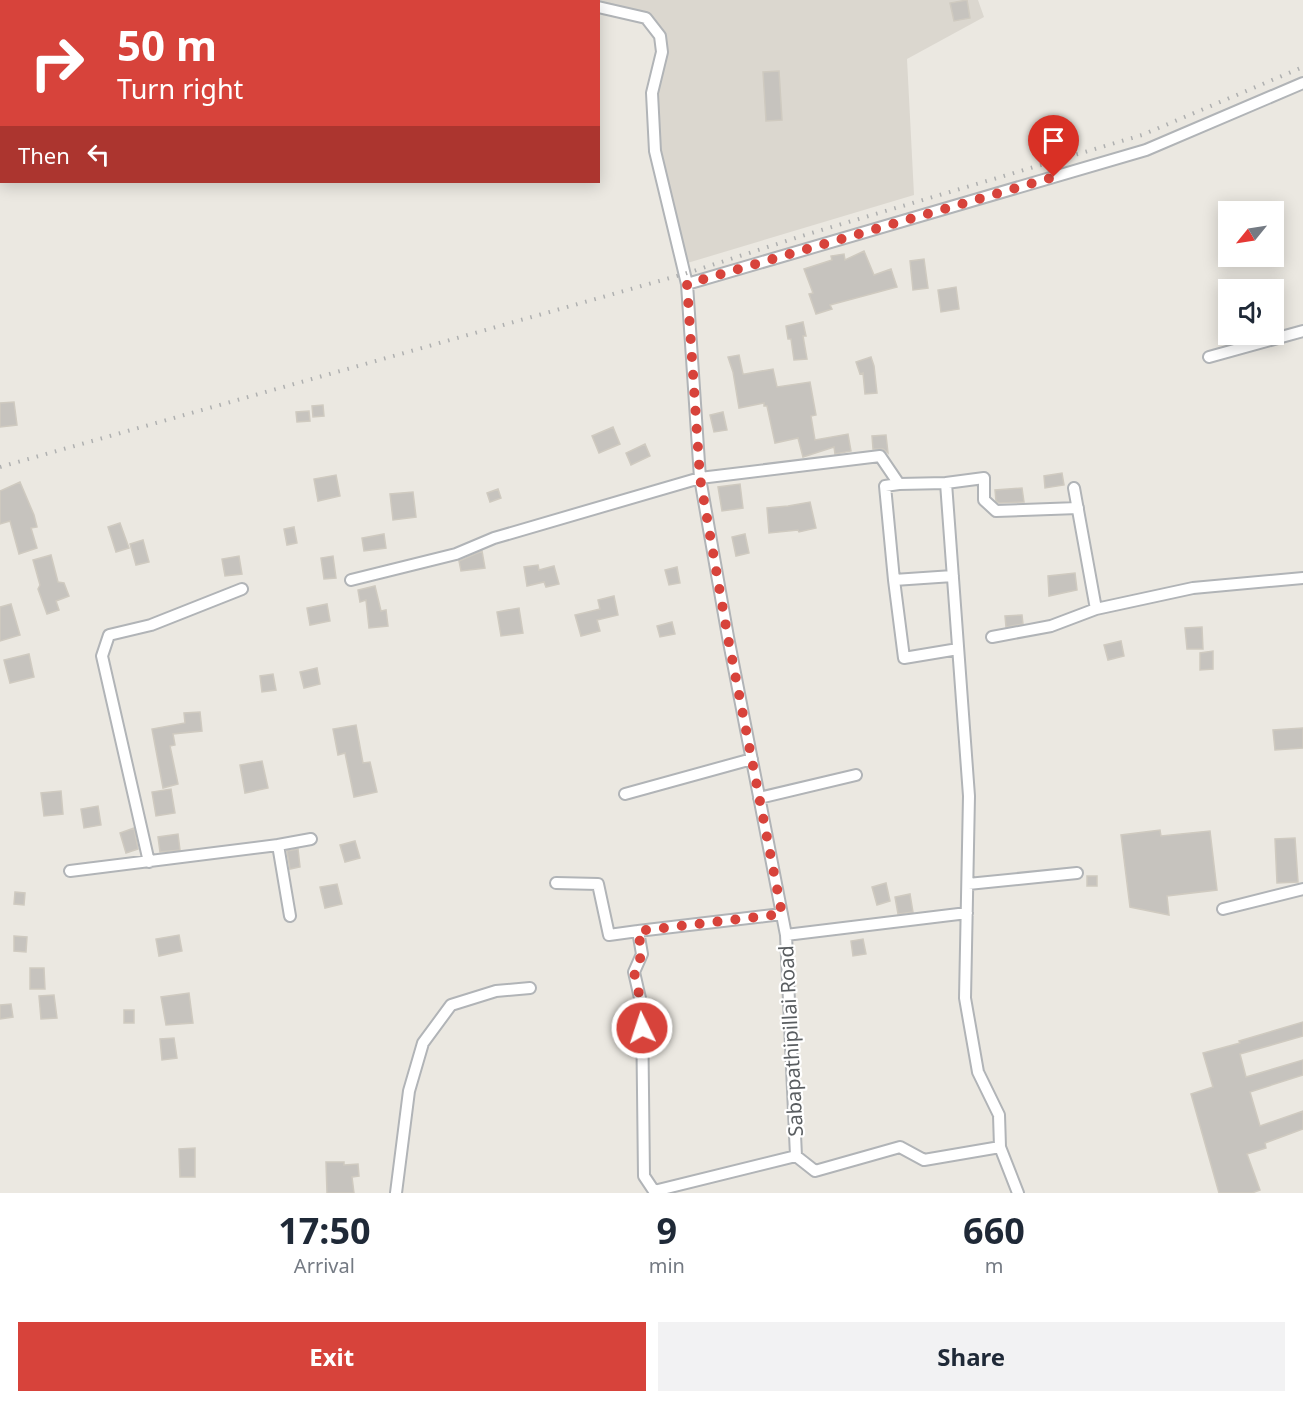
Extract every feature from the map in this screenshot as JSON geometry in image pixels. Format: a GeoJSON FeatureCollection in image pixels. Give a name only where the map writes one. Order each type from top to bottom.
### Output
{"type":"FeatureCollection","features":[{"type":"Feature","properties":{"kind":"street","name":"Sabapathipillai Road"},"geometry":{"type":"LineString","coordinates":[[600,7],[646,18],[660,36],[662,52],[652,93],[655,151],[687,284],[700,478],[728,638],[786,935],[796,1156],[654,1192]]}},
{"type":"Feature","properties":{"kind":"street"},"geometry":{"type":"LineString","coordinates":[[687,284],[1146,150],[1303,83]]}},
{"type":"Feature","properties":{"kind":"street"},"geometry":{"type":"LineString","coordinates":[[1209,357],[1303,331]]}},
{"type":"Feature","properties":{"kind":"street"},"geometry":{"type":"LineString","coordinates":[[351,580],[456,554],[494,538],[700,478],[880,456],[899,484]]}},
{"type":"Feature","properties":{"kind":"street"},"geometry":{"type":"LineString","coordinates":[[958,649],[904,658],[885,486],[946,483],[984,478],[984,500],[996,511],[1078,508]]}},
{"type":"Feature","properties":{"kind":"street"},"geometry":{"type":"LineString","coordinates":[[946,483],[969,796],[965,998],[978,1072],[999,1115],[1000,1147],[1018,1193]]}},
{"type":"Feature","properties":{"kind":"street"},"geometry":{"type":"LineString","coordinates":[[1074,488],[1096,609]]}},
{"type":"Feature","properties":{"kind":"street"},"geometry":{"type":"LineString","coordinates":[[894,580],[953,576]]}},
{"type":"Feature","properties":{"kind":"street"},"geometry":{"type":"LineString","coordinates":[[992,637],[1051,626],[1096,609],[1193,588],[1303,578]]}},
{"type":"Feature","properties":{"kind":"street"},"geometry":{"type":"LineString","coordinates":[[148,862],[102,656],[109,635],[151,625],[242,589]]}},
{"type":"Feature","properties":{"kind":"street"},"geometry":{"type":"LineString","coordinates":[[625,794],[752,759]]}},
{"type":"Feature","properties":{"kind":"street"},"geometry":{"type":"LineString","coordinates":[[759,798],[856,775]]}},
{"type":"Feature","properties":{"kind":"street"},"geometry":{"type":"LineString","coordinates":[[70,872],[312,839]]}},
{"type":"Feature","properties":{"kind":"street"},"geometry":{"type":"LineString","coordinates":[[279,845],[290,916]]}},
{"type":"Feature","properties":{"kind":"street"},"geometry":{"type":"LineString","coordinates":[[968,884],[1077,873]]}},
{"type":"Feature","properties":{"kind":"street"},"geometry":{"type":"LineString","coordinates":[[556,883],[598,884],[609,935],[782,914]]}},
{"type":"Feature","properties":{"kind":"street"},"geometry":{"type":"LineString","coordinates":[[1223,909],[1303,889]]}},
{"type":"Feature","properties":{"kind":"street"},"geometry":{"type":"LineString","coordinates":[[786,935],[968,913]]}},
{"type":"Feature","properties":{"kind":"street"},"geometry":{"type":"LineString","coordinates":[[638,931],[642,954],[634,972],[642,1007],[644,1176],[654,1192]]}},
{"type":"Feature","properties":{"kind":"street"},"geometry":{"type":"LineString","coordinates":[[396,1193],[410,1091],[423,1043],[451,1005],[496,991],[530,988]]}},
{"type":"Feature","properties":{"kind":"street"},"geometry":{"type":"LineString","coordinates":[[796,1156],[815,1171],[900,1147],[924,1160],[1000,1147]]}},
{"type":"Feature","properties":{"kind":"shaded area"},"geometry":{"type":"Polygon","coordinates":[[[600,0],[978,0],[984,17],[907,59],[914,195],[684,264],[658,150],[655,93],[664,52],[648,16],[600,4],[600,0]]]}},
{"type":"Feature","properties":{"kind":"building"},"geometry":{"type":"Polygon","coordinates":[[[967,0],[970,18],[954,21],[950,3],[967,0]]]}},
{"type":"Feature","properties":{"kind":"building"},"geometry":{"type":"Polygon","coordinates":[[[779,71],[782,120],[766,121],[763,72],[779,71]]]}},
{"type":"Feature","properties":{"kind":"building"},"geometry":{"type":"Polygon","coordinates":[[[864,251],[874,275],[891,269],[897,287],[830,305],[832,309],[816,314],[809,294],[813,293],[804,269],[832,260],[831,256],[844,254],[845,260],[864,251]]]}},
{"type":"Feature","properties":{"kind":"building"},"geometry":{"type":"Polygon","coordinates":[[[924,259],[928,288],[913,290],[910,261],[924,259]]]}},
{"type":"Feature","properties":{"kind":"building"},"geometry":{"type":"Polygon","coordinates":[[[956,287],[959,309],[941,312],[938,290],[956,287]]]}},
{"type":"Feature","properties":{"kind":"building"},"geometry":{"type":"Polygon","coordinates":[[[803,322],[807,359],[794,360],[791,339],[788,339],[786,326],[803,322]]]}},
{"type":"Feature","properties":{"kind":"building"},"geometry":{"type":"Polygon","coordinates":[[[739,355],[743,374],[773,369],[777,387],[810,382],[816,415],[811,416],[815,440],[848,434],[851,451],[835,454],[834,447],[803,457],[798,438],[775,443],[767,406],[764,406],[764,403],[739,408],[728,357],[739,355]]]}},
{"type":"Feature","properties":{"kind":"building"},"geometry":{"type":"Polygon","coordinates":[[[871,357],[877,393],[865,394],[863,373],[860,374],[856,362],[871,357]]]}},
{"type":"Feature","properties":{"kind":"building"},"geometry":{"type":"Polygon","coordinates":[[[14,402],[17,425],[0,427],[0,403],[14,402]]]}},
{"type":"Feature","properties":{"kind":"building"},"geometry":{"type":"Polygon","coordinates":[[[323,405],[324,416],[313,417],[312,406],[323,405]]]}},
{"type":"Feature","properties":{"kind":"building"},"geometry":{"type":"Polygon","coordinates":[[[309,411],[310,421],[297,422],[296,412],[309,411]]]}},
{"type":"Feature","properties":{"kind":"building"},"geometry":{"type":"Polygon","coordinates":[[[723,412],[727,430],[714,432],[710,415],[723,412]]]}},
{"type":"Feature","properties":{"kind":"building"},"geometry":{"type":"Polygon","coordinates":[[[613,427],[620,444],[599,453],[592,436],[613,427]]]}},
{"type":"Feature","properties":{"kind":"building"},"geometry":{"type":"Polygon","coordinates":[[[886,435],[888,453],[883,449],[873,449],[872,436],[886,435]]]}},
{"type":"Feature","properties":{"kind":"building"},"geometry":{"type":"Polygon","coordinates":[[[645,444],[650,456],[631,465],[626,453],[645,444]]]}},
{"type":"Feature","properties":{"kind":"building"},"geometry":{"type":"Polygon","coordinates":[[[1062,473],[1064,485],[1045,488],[1044,476],[1062,473]]]}},
{"type":"Feature","properties":{"kind":"building"},"geometry":{"type":"Polygon","coordinates":[[[336,475],[340,496],[318,501],[314,479],[336,475]]]}},
{"type":"Feature","properties":{"kind":"building"},"geometry":{"type":"Polygon","coordinates":[[[20,482],[34,515],[37,527],[31,528],[37,548],[19,554],[10,521],[0,524],[0,491],[20,482]]]}},
{"type":"Feature","properties":{"kind":"building"},"geometry":{"type":"Polygon","coordinates":[[[740,484],[743,508],[722,511],[718,487],[740,484]]]}},
{"type":"Feature","properties":{"kind":"building"},"geometry":{"type":"Polygon","coordinates":[[[1022,488],[1024,502],[999,503],[996,501],[995,490],[1022,488]]]}},
{"type":"Feature","properties":{"kind":"building"},"geometry":{"type":"Polygon","coordinates":[[[498,489],[501,498],[490,502],[487,493],[498,489]]]}},
{"type":"Feature","properties":{"kind":"building"},"geometry":{"type":"Polygon","coordinates":[[[413,492],[416,517],[393,520],[390,494],[413,492]]]}},
{"type":"Feature","properties":{"kind":"building"},"geometry":{"type":"Polygon","coordinates":[[[810,502],[816,528],[799,532],[798,530],[769,533],[767,508],[810,502]]]}},
{"type":"Feature","properties":{"kind":"building"},"geometry":{"type":"Polygon","coordinates":[[[120,523],[129,548],[116,552],[108,527],[120,523]]]}},
{"type":"Feature","properties":{"kind":"building"},"geometry":{"type":"Polygon","coordinates":[[[294,527],[297,543],[287,545],[284,529],[294,527]]]}},
{"type":"Feature","properties":{"kind":"building"},"geometry":{"type":"Polygon","coordinates":[[[384,534],[386,548],[364,551],[362,538],[384,534]]]}},
{"type":"Feature","properties":{"kind":"building"},"geometry":{"type":"Polygon","coordinates":[[[745,534],[749,553],[736,556],[732,537],[745,534]]]}},
{"type":"Feature","properties":{"kind":"building"},"geometry":{"type":"Polygon","coordinates":[[[143,540],[149,562],[136,565],[130,544],[143,540]]]}},
{"type":"Feature","properties":{"kind":"building"},"geometry":{"type":"Polygon","coordinates":[[[482,551],[485,568],[461,571],[459,561],[482,551]]]}},
{"type":"Feature","properties":{"kind":"building"},"geometry":{"type":"Polygon","coordinates":[[[51,555],[58,582],[64,583],[69,596],[56,601],[59,610],[47,614],[38,589],[40,585],[33,560],[51,555]]]}},
{"type":"Feature","properties":{"kind":"building"},"geometry":{"type":"Polygon","coordinates":[[[239,556],[242,574],[225,576],[222,559],[239,556]]]}},
{"type":"Feature","properties":{"kind":"building"},"geometry":{"type":"Polygon","coordinates":[[[333,556],[336,578],[324,579],[321,558],[333,556]]]}},
{"type":"Feature","properties":{"kind":"building"},"geometry":{"type":"Polygon","coordinates":[[[538,565],[539,570],[554,566],[559,584],[546,587],[544,582],[527,586],[524,567],[538,565]]]}},
{"type":"Feature","properties":{"kind":"building"},"geometry":{"type":"Polygon","coordinates":[[[677,567],[680,583],[669,585],[665,570],[677,567]]]}},
{"type":"Feature","properties":{"kind":"building"},"geometry":{"type":"Polygon","coordinates":[[[1075,573],[1077,590],[1049,596],[1048,576],[1075,573]]]}},
{"type":"Feature","properties":{"kind":"building"},"geometry":{"type":"Polygon","coordinates":[[[375,586],[381,611],[386,610],[388,626],[369,628],[366,600],[360,602],[358,590],[375,586]]]}},
{"type":"Feature","properties":{"kind":"building"},"geometry":{"type":"Polygon","coordinates":[[[614,596],[618,615],[597,620],[600,631],[581,636],[575,615],[600,609],[598,600],[614,596]]]}},
{"type":"Feature","properties":{"kind":"building"},"geometry":{"type":"Polygon","coordinates":[[[11,604],[20,635],[0,641],[0,607],[11,604]]]}},
{"type":"Feature","properties":{"kind":"building"},"geometry":{"type":"Polygon","coordinates":[[[327,604],[330,621],[310,625],[307,608],[327,604]]]}},
{"type":"Feature","properties":{"kind":"building"},"geometry":{"type":"Polygon","coordinates":[[[519,608],[523,633],[501,636],[497,612],[519,608]]]}},
{"type":"Feature","properties":{"kind":"building"},"geometry":{"type":"Polygon","coordinates":[[[1022,615],[1023,624],[1006,627],[1005,616],[1022,615]]]}},
{"type":"Feature","properties":{"kind":"building"},"geometry":{"type":"Polygon","coordinates":[[[672,622],[675,634],[660,637],[657,626],[672,622]]]}},
{"type":"Feature","properties":{"kind":"building"},"geometry":{"type":"Polygon","coordinates":[[[1202,627],[1203,649],[1187,649],[1185,628],[1202,627]]]}},
{"type":"Feature","properties":{"kind":"building"},"geometry":{"type":"Polygon","coordinates":[[[1121,641],[1124,656],[1108,660],[1104,645],[1121,641]]]}},
{"type":"Feature","properties":{"kind":"building"},"geometry":{"type":"Polygon","coordinates":[[[1213,651],[1213,669],[1200,670],[1200,653],[1213,651]]]}},
{"type":"Feature","properties":{"kind":"building"},"geometry":{"type":"Polygon","coordinates":[[[29,654],[34,677],[10,683],[4,660],[29,654]]]}},
{"type":"Feature","properties":{"kind":"building"},"geometry":{"type":"Polygon","coordinates":[[[317,668],[320,684],[304,688],[300,672],[317,668]]]}},
{"type":"Feature","properties":{"kind":"building"},"geometry":{"type":"Polygon","coordinates":[[[273,674],[276,690],[262,692],[260,676],[273,674]]]}},
{"type":"Feature","properties":{"kind":"building"},"geometry":{"type":"Polygon","coordinates":[[[200,712],[202,731],[173,734],[175,745],[170,746],[178,784],[163,788],[152,729],[185,723],[184,713],[200,712]]]}},
{"type":"Feature","properties":{"kind":"building"},"geometry":{"type":"Polygon","coordinates":[[[356,725],[363,763],[370,762],[377,792],[354,797],[345,753],[338,755],[333,729],[356,725]]]}},
{"type":"Feature","properties":{"kind":"building"},"geometry":{"type":"Polygon","coordinates":[[[1303,728],[1303,748],[1275,750],[1273,730],[1303,728]]]}},
{"type":"Feature","properties":{"kind":"building"},"geometry":{"type":"Polygon","coordinates":[[[262,761],[268,788],[245,793],[240,765],[262,761]]]}},
{"type":"Feature","properties":{"kind":"building"},"geometry":{"type":"Polygon","coordinates":[[[171,789],[175,813],[156,816],[152,792],[171,789]]]}},
{"type":"Feature","properties":{"kind":"building"},"geometry":{"type":"Polygon","coordinates":[[[61,791],[63,814],[44,816],[41,793],[61,791]]]}},
{"type":"Feature","properties":{"kind":"building"},"geometry":{"type":"Polygon","coordinates":[[[98,806],[101,825],[84,828],[81,809],[98,806]]]}},
{"type":"Feature","properties":{"kind":"building"},"geometry":{"type":"Polygon","coordinates":[[[134,828],[138,849],[126,853],[120,833],[134,828]]]}},
{"type":"Feature","properties":{"kind":"building"},"geometry":{"type":"Polygon","coordinates":[[[1160,830],[1161,836],[1210,831],[1217,890],[1167,896],[1169,915],[1130,907],[1121,835],[1160,830]]]}},
{"type":"Feature","properties":{"kind":"building"},"geometry":{"type":"Polygon","coordinates":[[[178,834],[180,850],[160,852],[158,837],[178,834]]]}},
{"type":"Feature","properties":{"kind":"building"},"geometry":{"type":"Polygon","coordinates":[[[1295,838],[1298,882],[1277,883],[1275,839],[1295,838]]]}},
{"type":"Feature","properties":{"kind":"building"},"geometry":{"type":"Polygon","coordinates":[[[355,841],[360,858],[345,862],[340,845],[355,841]]]}},
{"type":"Feature","properties":{"kind":"building"},"geometry":{"type":"Polygon","coordinates":[[[298,849],[300,867],[290,869],[287,851],[298,849]]]}},
{"type":"Feature","properties":{"kind":"building"},"geometry":{"type":"Polygon","coordinates":[[[1087,876],[1097,876],[1097,886],[1087,886],[1087,876]]]}},
{"type":"Feature","properties":{"kind":"building"},"geometry":{"type":"Polygon","coordinates":[[[886,883],[890,901],[877,905],[872,887],[886,883]]]}},
{"type":"Feature","properties":{"kind":"building"},"geometry":{"type":"Polygon","coordinates":[[[337,884],[342,904],[325,908],[320,887],[337,884]]]}},
{"type":"Feature","properties":{"kind":"building"},"geometry":{"type":"Polygon","coordinates":[[[15,892],[25,893],[24,905],[14,904],[15,892]]]}},
{"type":"Feature","properties":{"kind":"building"},"geometry":{"type":"Polygon","coordinates":[[[910,894],[913,912],[898,914],[895,897],[910,894]]]}},
{"type":"Feature","properties":{"kind":"building"},"geometry":{"type":"Polygon","coordinates":[[[179,935],[182,951],[159,956],[156,939],[179,935]]]}},
{"type":"Feature","properties":{"kind":"building"},"geometry":{"type":"Polygon","coordinates":[[[14,936],[27,937],[26,952],[14,951],[14,936]]]}},
{"type":"Feature","properties":{"kind":"building"},"geometry":{"type":"Polygon","coordinates":[[[863,939],[866,954],[853,956],[851,941],[863,939]]]}},
{"type":"Feature","properties":{"kind":"building"},"geometry":{"type":"Polygon","coordinates":[[[30,968],[44,968],[45,989],[30,989],[30,968]]]}},
{"type":"Feature","properties":{"kind":"building"},"geometry":{"type":"Polygon","coordinates":[[[189,993],[193,1023],[166,1025],[161,997],[189,993]]]}},
{"type":"Feature","properties":{"kind":"building"},"geometry":{"type":"Polygon","coordinates":[[[54,995],[57,1018],[41,1019],[39,996],[54,995]]]}},
{"type":"Feature","properties":{"kind":"building"},"geometry":{"type":"Polygon","coordinates":[[[11,1004],[13,1017],[0,1019],[0,1005],[11,1004]]]}},
{"type":"Feature","properties":{"kind":"building"},"geometry":{"type":"Polygon","coordinates":[[[124,1010],[134,1010],[134,1023],[124,1023],[124,1010]]]}},
{"type":"Feature","properties":{"kind":"building"},"geometry":{"type":"Polygon","coordinates":[[[1303,1022],[1303,1036],[1240,1054],[1246,1077],[1303,1060],[1303,1075],[1250,1092],[1260,1126],[1303,1111],[1303,1129],[1265,1143],[1266,1148],[1247,1154],[1260,1190],[1252,1193],[1219,1193],[1191,1094],[1213,1087],[1203,1053],[1303,1022]]]}},
{"type":"Feature","properties":{"kind":"building"},"geometry":{"type":"Polygon","coordinates":[[[174,1038],[177,1058],[162,1060],[160,1039],[174,1038]]]}},
{"type":"Feature","properties":{"kind":"building"},"geometry":{"type":"Polygon","coordinates":[[[195,1148],[195,1177],[180,1177],[179,1149],[195,1148]]]}},
{"type":"Feature","properties":{"kind":"building"},"geometry":{"type":"Polygon","coordinates":[[[326,1162],[344,1162],[344,1165],[358,1164],[359,1176],[352,1177],[354,1193],[327,1193],[326,1162]]]}},
{"type":"Feature","properties":{"kind":"railway"},"geometry":{"type":"LineString","coordinates":[[0,467],[684,274],[808,234],[1142,135],[1303,67]]}},
{"type":"Feature","properties":{"kind":"route"},"geometry":{"type":"LineString","coordinates":[[642,1028],[642,1007],[634,972],[642,954],[638,931],[782,914],[728,638],[700,478],[687,284],[1054,177]]}}]}
